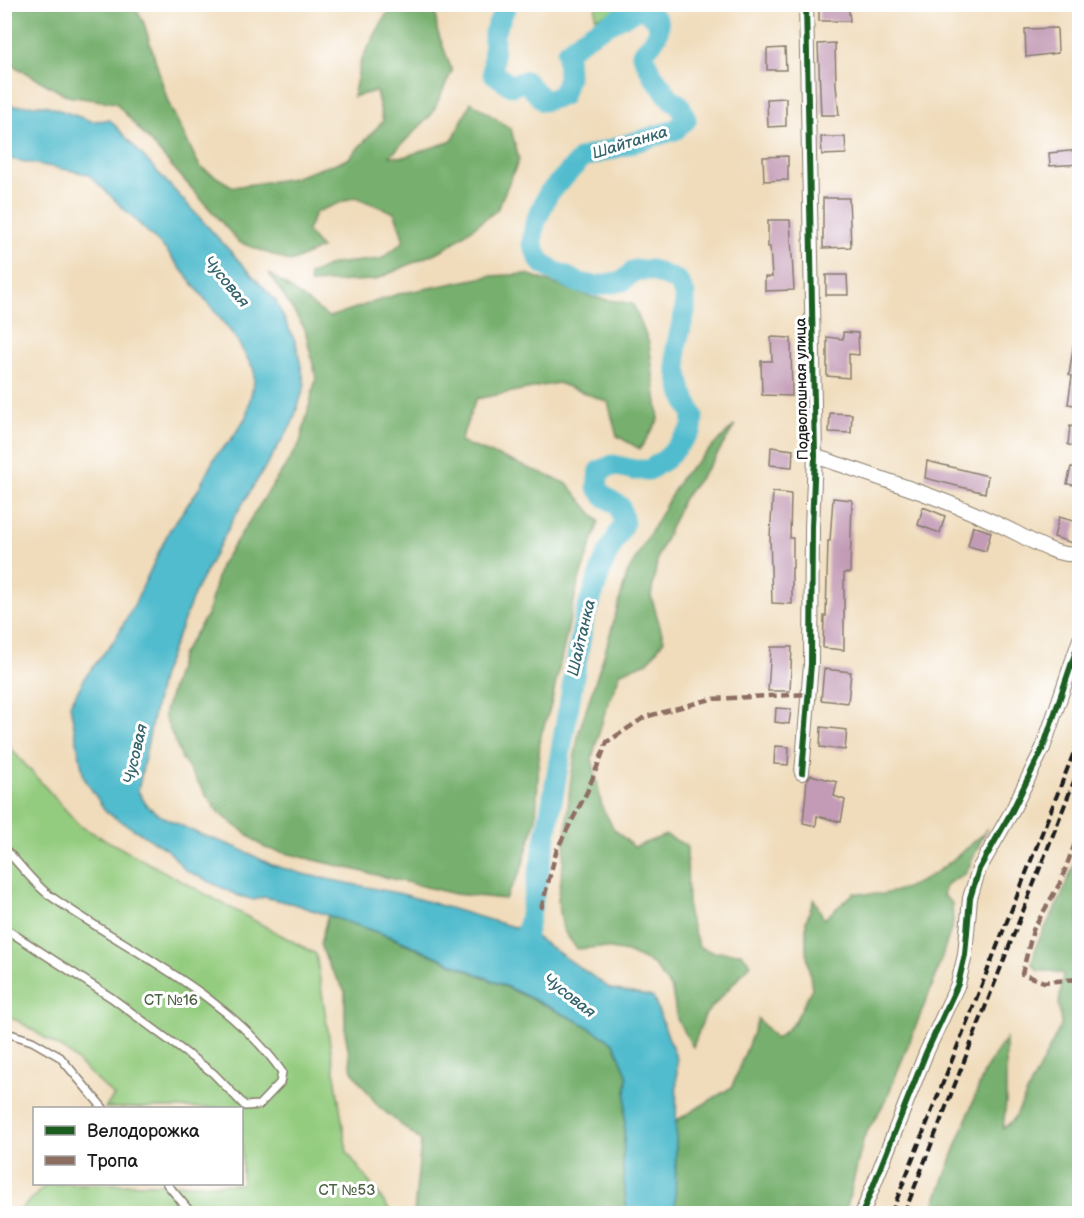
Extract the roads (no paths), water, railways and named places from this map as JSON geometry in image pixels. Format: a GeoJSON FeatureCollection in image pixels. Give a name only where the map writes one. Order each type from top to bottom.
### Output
{"type":"FeatureCollection","features":[{"type":"Feature","properties":{"kind":"street","name":"Подволошная улица"},"geometry":{"type":"LineString","coordinates":[[802,773],[811,664],[815,456],[806,4]]}},
{"type":"Feature","properties":{"kind":"street"},"geometry":{"type":"LineString","coordinates":[[815,456],[932,496],[996,523],[1043,548],[1072,555],[1080,553]]}},
{"type":"Feature","properties":{"kind":"street"},"geometry":{"type":"LineString","coordinates":[[862,1214],[926,1053],[958,984],[965,955],[970,898],[979,869],[1012,812],[1043,748],[1080,639]]}},
{"type":"Feature","properties":{"kind":"lane"},"geometry":{"type":"LineString","coordinates":[[4,849],[47,893],[191,986],[239,1024],[273,1059],[282,1072],[280,1083],[259,1105],[245,1106],[213,1073],[112,998],[4,928]]}},
{"type":"Feature","properties":{"kind":"lane"},"geometry":{"type":"LineString","coordinates":[[4,1032],[32,1041],[60,1057],[103,1107]]}},
{"type":"Feature","properties":{"kind":"lane"},"geometry":{"type":"LineString","coordinates":[[168,1185],[192,1214]]}},
{"type":"Feature","properties":{"kind":"water","name":"Чусовая"},"geometry":{"type":"Polygon","coordinates":[[[45,105],[91,121],[110,120],[275,300],[296,343],[305,385],[292,424],[235,516],[195,592],[161,678],[138,791],[147,806],[163,817],[238,848],[272,865],[307,875],[402,894],[527,931],[611,989],[653,997],[677,1060],[675,1213],[627,1213],[623,1165],[627,1074],[614,1043],[582,1023],[512,989],[392,937],[294,904],[264,897],[254,900],[239,896],[185,870],[169,851],[106,812],[84,778],[70,705],[86,676],[115,639],[169,531],[198,490],[216,455],[231,440],[246,417],[254,382],[254,370],[235,337],[165,249],[88,174],[5,158],[5,106],[45,105]]]}},
{"type":"Feature","properties":{"kind":"waterway","name":"Шайтанка"},"geometry":{"type":"LineString","coordinates":[[507,4],[494,33],[493,73],[511,86],[525,81],[544,101],[562,96],[568,77],[567,52],[584,39],[611,22],[640,9],[649,14],[658,24],[657,35],[642,54],[653,76],[671,99],[680,105],[686,120],[675,130],[582,158],[548,194],[535,223],[532,243],[540,261],[552,270],[580,283],[596,286],[623,281],[635,270],[651,270],[678,281],[685,295],[685,311],[676,347],[677,369],[682,392],[693,415],[692,429],[667,458],[649,470],[634,470],[613,465],[599,471],[597,487],[605,497],[620,506],[624,523],[605,559],[584,619],[546,836],[521,959]]}},
{"type":"Feature","properties":{"kind":"railway"},"geometry":{"type":"LineString","coordinates":[[891,1214],[1080,737]]}},
{"type":"Feature","properties":{"kind":"railway"},"geometry":{"type":"LineString","coordinates":[[904,1214],[1080,766]]}},
{"type":"Feature","properties":{"kind":"park label","name":"СТ №16"},"geometry":{"type":"Point","coordinates":[171,1000]}},
{"type":"Feature","properties":{"kind":"park label","name":"СТ №53"},"geometry":{"type":"Point","coordinates":[347,1190]}}]}
